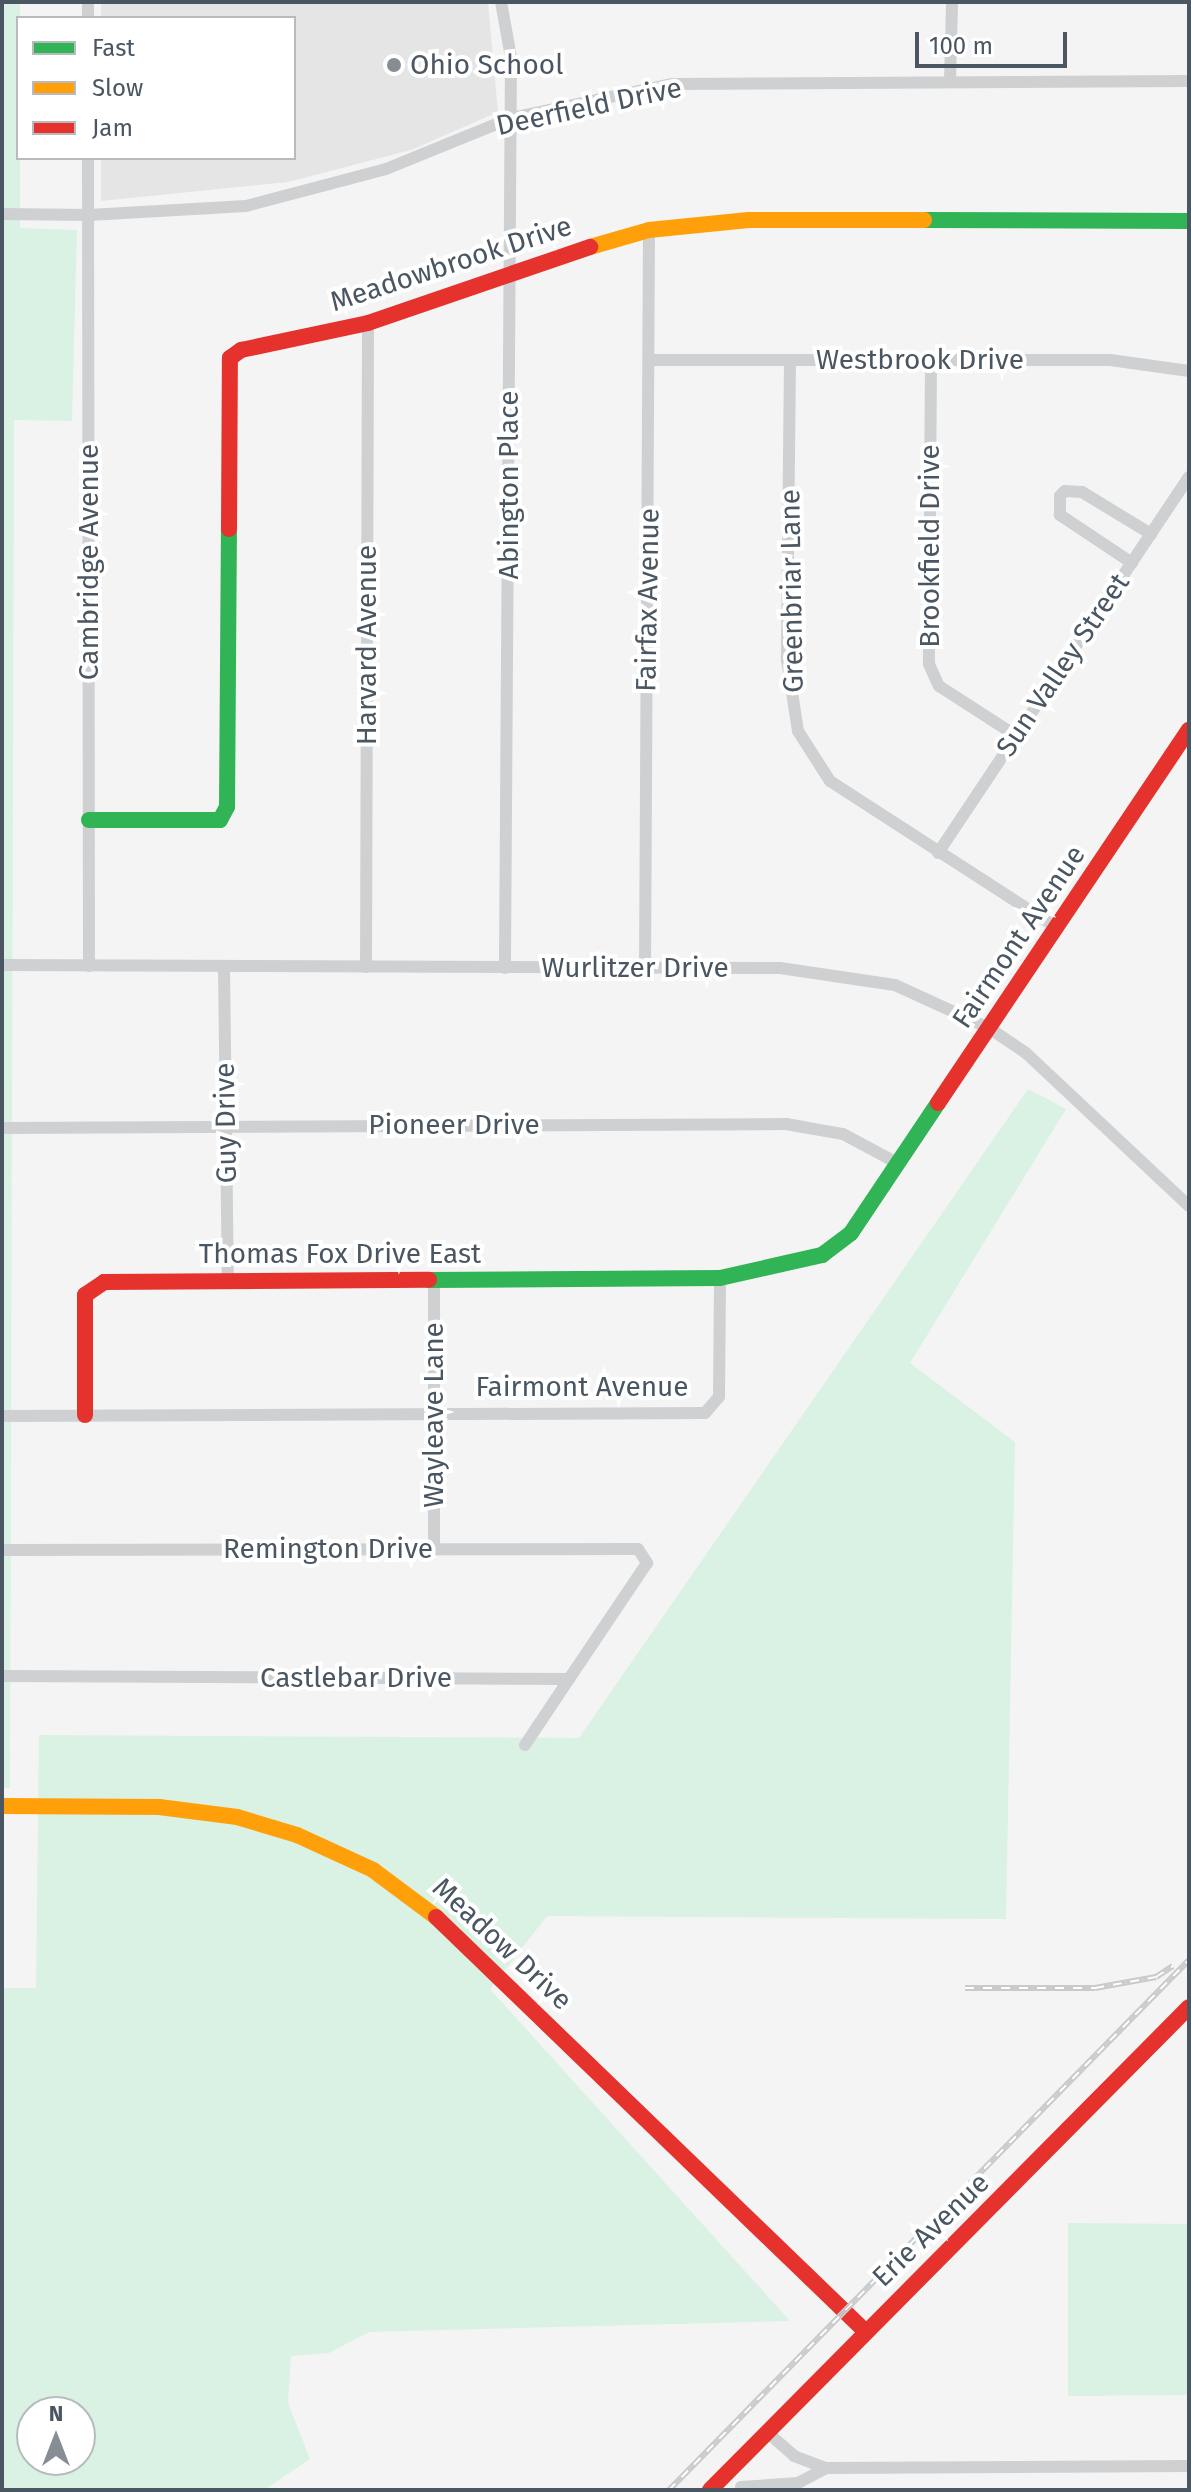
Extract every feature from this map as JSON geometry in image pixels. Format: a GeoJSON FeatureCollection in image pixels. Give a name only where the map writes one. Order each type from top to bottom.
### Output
{"type":"FeatureCollection","features":[{"type":"Feature","properties":{"kind":"street","name":"Abington Place"},"geometry":{"type":"LineString","coordinates":[[501,2],[511,57],[505,968]]}},
{"type":"Feature","properties":{"kind":"street"},"geometry":{"type":"LineString","coordinates":[[950,81],[952,2]]}},
{"type":"Feature","properties":{"kind":"street","name":"Deerfield Drive"},"geometry":{"type":"LineString","coordinates":[[2,214],[89,215],[246,206],[386,169],[511,118],[672,84],[1189,81]]}},
{"type":"Feature","properties":{"kind":"street","name":"Cambridge Avenue"},"geometry":{"type":"LineString","coordinates":[[88,160],[89,966]]}},
{"type":"Feature","properties":{"kind":"street","name":"Meadowbrook Drive"},"geometry":{"type":"LineString","coordinates":[[89,820],[220,820],[227,807],[230,358],[241,350],[368,323],[511,270],[649,230],[749,220],[1189,221]]}},
{"type":"Feature","properties":{"kind":"street","name":"Fairfax Avenue"},"geometry":{"type":"LineString","coordinates":[[645,969],[649,230]]}},
{"type":"Feature","properties":{"kind":"street","name":"Harvard Avenue"},"geometry":{"type":"LineString","coordinates":[[366,967],[368,323]]}},
{"type":"Feature","properties":{"kind":"street","name":"Westbrook Drive"},"geometry":{"type":"LineString","coordinates":[[650,360],[1110,360],[1189,371]]}},
{"type":"Feature","properties":{"kind":"street","name":"Greenbriar Lane"},"geometry":{"type":"LineString","coordinates":[[790,360],[787,660],[798,731],[830,781],[1057,928]]}},
{"type":"Feature","properties":{"kind":"street","name":"Brookfield Drive"},"geometry":{"type":"LineString","coordinates":[[931,361],[929,664],[939,686],[1015,735]]}},
{"type":"Feature","properties":{"kind":"street","name":"Sun Valley Street"},"geometry":{"type":"LineString","coordinates":[[938,853],[1189,477]]}},
{"type":"Feature","properties":{"kind":"street"},"geometry":{"type":"LineString","coordinates":[[1132,563],[1060,515],[1060,496],[1065,491],[1082,492],[1151,534]]}},
{"type":"Feature","properties":{"kind":"street","name":"Fairmont Avenue"},"geometry":{"type":"LineString","coordinates":[[2,1416],[705,1413],[719,1397],[720,1278],[822,1255],[851,1233],[1189,729]]}},
{"type":"Feature","properties":{"kind":"street","name":"Wurlitzer Drive"},"geometry":{"type":"LineString","coordinates":[[2,965],[780,968],[895,985],[989,1028],[1060,1081],[1189,1206]]}},
{"type":"Feature","properties":{"kind":"street","name":"Guy Drive"},"geometry":{"type":"LineString","coordinates":[[224,966],[228,1280]]}},
{"type":"Feature","properties":{"kind":"street","name":"Pioneer Drive"},"geometry":{"type":"LineString","coordinates":[[2,1128],[786,1124],[843,1134],[897,1163]]}},
{"type":"Feature","properties":{"kind":"street","name":"Thomas Fox Drive East"},"geometry":{"type":"LineString","coordinates":[[85,1415],[85,1295],[104,1282],[720,1278]]}},
{"type":"Feature","properties":{"kind":"street","name":"Wayleave Lane"},"geometry":{"type":"LineString","coordinates":[[434,1280],[434,1549]]}},
{"type":"Feature","properties":{"kind":"street","name":"Remington Drive"},"geometry":{"type":"LineString","coordinates":[[2,1550],[638,1549],[647,1563],[569,1679]]}},
{"type":"Feature","properties":{"kind":"street","name":"Castlebar Drive"},"geometry":{"type":"LineString","coordinates":[[2,1676],[569,1679]]}},
{"type":"Feature","properties":{"kind":"street"},"geometry":{"type":"LineString","coordinates":[[525,1745],[569,1679]]}},
{"type":"Feature","properties":{"kind":"street","name":"Meadow Drive"},"geometry":{"type":"LineString","coordinates":[[2,1806],[159,1807],[237,1817],[297,1835],[373,1870],[459,1934],[864,2330]]}},
{"type":"Feature","properties":{"kind":"street","name":"Erie Avenue"},"geometry":{"type":"LineString","coordinates":[[710,2490],[864,2330],[1182,2023],[1189,2007]]}},
{"type":"Feature","properties":{"kind":"street"},"geometry":{"type":"LineString","coordinates":[[768,2433],[794,2456],[826,2468],[1189,2466]]}},
{"type":"Feature","properties":{"kind":"street"},"geometry":{"type":"LineString","coordinates":[[741,2487],[798,2483],[826,2468]]}},
{"type":"Feature","properties":{"kind":"shaded area","name":"Ohio School"},"geometry":{"type":"Polygon","coordinates":[[[101,2],[488,2],[498,112],[411,150],[288,182],[101,201],[101,160],[296,160],[296,16],[101,16],[101,2]]]}},
{"type":"Feature","properties":{"kind":"green space"},"geometry":{"type":"Polygon","coordinates":[[[2,2],[20,2],[20,16],[16,16],[16,160],[20,160],[20,228],[77,230],[72,421],[14,420],[10,1788],[2,1788],[2,2]]]}},
{"type":"Feature","properties":{"kind":"green space"},"geometry":{"type":"Polygon","coordinates":[[[1028,1089],[1066,1109],[910,1363],[1015,1442],[1006,1919],[547,1916],[490,1989],[790,2321],[369,2332],[329,2353],[291,2356],[288,2403],[310,2459],[264,2490],[2,2490],[2,1988],[36,1988],[39,1735],[579,1738],[1028,1089]]]}},
{"type":"Feature","properties":{"kind":"green space"},"geometry":{"type":"Polygon","coordinates":[[[1068,2223],[1189,2224],[1189,2395],[1068,2396],[1068,2223]]]}},
{"type":"Feature","properties":{"kind":"railway"},"geometry":{"type":"LineString","coordinates":[[669,2490],[1189,1960]]}},
{"type":"Feature","properties":{"kind":"railway"},"geometry":{"type":"LineString","coordinates":[[965,1988],[1095,1988],[1156,1977],[1173,1966]]}},
{"type":"Feature","properties":{"kind":"traffic: fast"},"geometry":{"type":"LineString","coordinates":[[924,220],[1189,221]]}},
{"type":"Feature","properties":{"kind":"traffic: fast"},"geometry":{"type":"LineString","coordinates":[[89,820],[220,820],[227,807],[229,529]]}},
{"type":"Feature","properties":{"kind":"traffic: fast"},"geometry":{"type":"LineString","coordinates":[[429,1280],[720,1278],[822,1255],[851,1233],[938,1103]]}},
{"type":"Feature","properties":{"kind":"traffic: slow"},"geometry":{"type":"LineString","coordinates":[[590,247],[649,230],[749,220],[924,220]]}},
{"type":"Feature","properties":{"kind":"traffic: slow"},"geometry":{"type":"LineString","coordinates":[[2,1806],[159,1807],[237,1817],[297,1835],[373,1870],[436,1917]]}},
{"type":"Feature","properties":{"kind":"traffic: jam"},"geometry":{"type":"LineString","coordinates":[[229,529],[230,358],[241,350],[368,323],[590,247]]}},
{"type":"Feature","properties":{"kind":"traffic: jam"},"geometry":{"type":"LineString","coordinates":[[938,1103],[1189,729]]}},
{"type":"Feature","properties":{"kind":"traffic: jam"},"geometry":{"type":"LineString","coordinates":[[85,1415],[85,1295],[104,1282],[429,1280]]}},
{"type":"Feature","properties":{"kind":"traffic: jam"},"geometry":{"type":"LineString","coordinates":[[436,1917],[864,2330]]}},
{"type":"Feature","properties":{"kind":"traffic: jam"},"geometry":{"type":"LineString","coordinates":[[710,2490],[1189,2007]]}},
{"type":"Feature","properties":{"kind":"place","name":"Ohio School"},"geometry":{"type":"Point","coordinates":[394,65]}}]}
